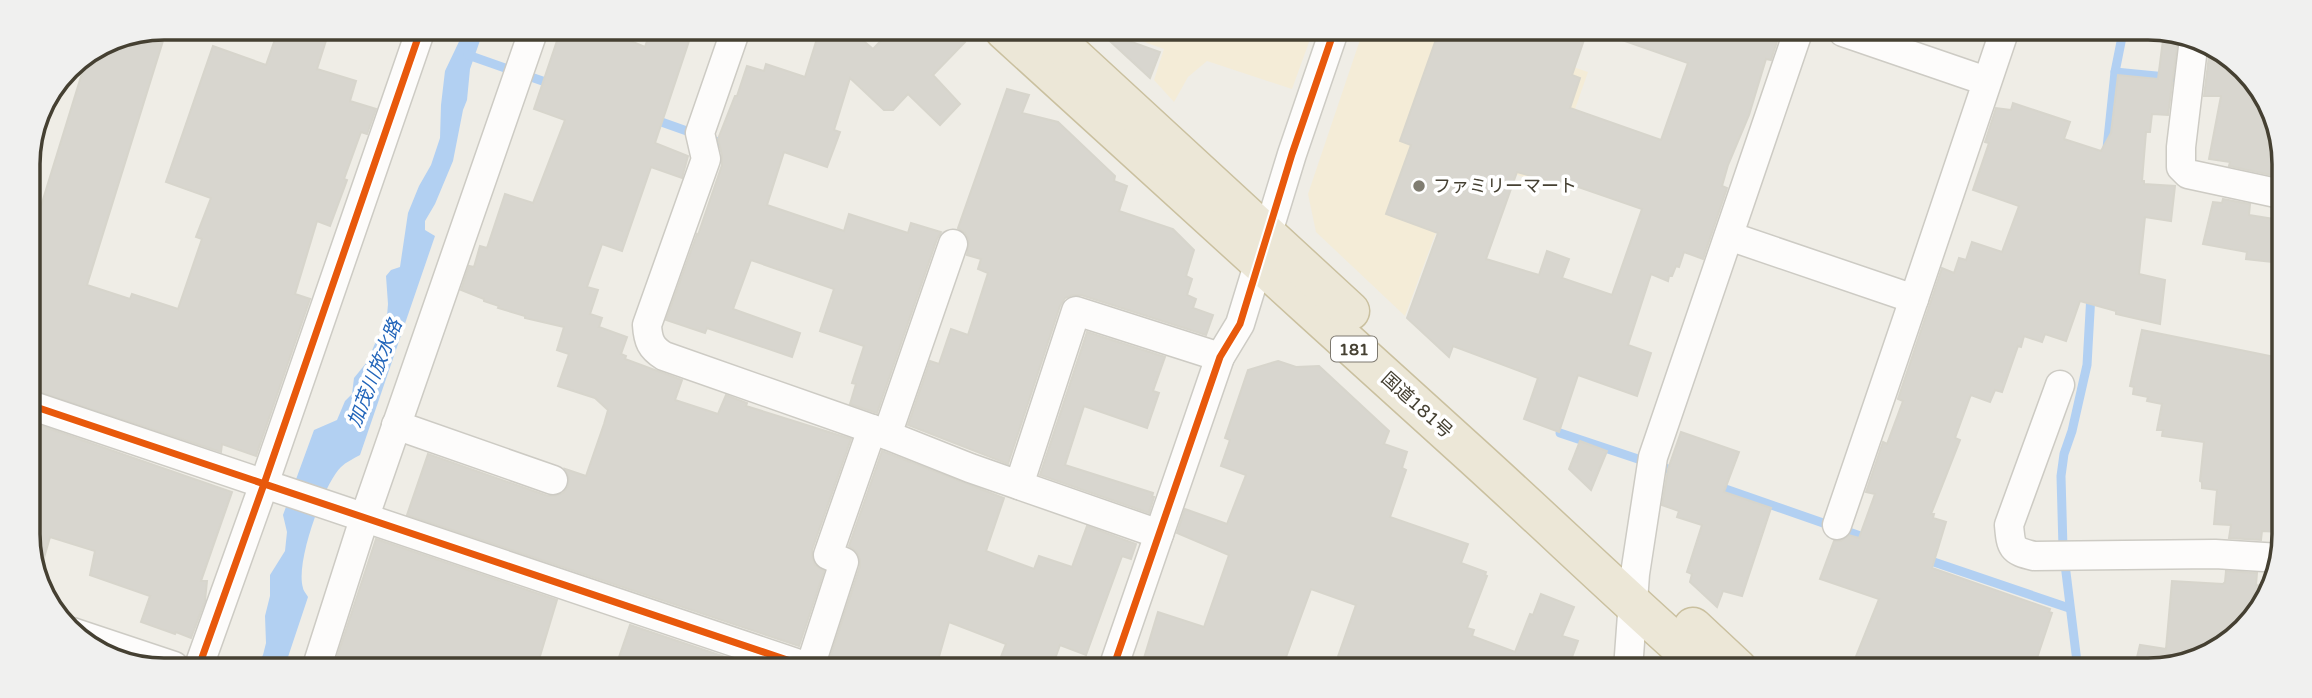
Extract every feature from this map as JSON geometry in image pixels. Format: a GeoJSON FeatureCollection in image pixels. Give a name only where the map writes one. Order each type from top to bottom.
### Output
{"type":"FeatureCollection","features":[{"type":"Feature","properties":{"kind":"highway","name":"国道181号"},"geometry":{"type":"LineString","coordinates":[[1016,40],[1264,249]]}},
{"type":"Feature","properties":{"kind":"highway","name":"国道181号"},"geometry":{"type":"LineString","coordinates":[[1055,40],[1264,249],[1634,590],[1694,657]]}},
{"type":"Feature","properties":{"kind":"highway","name":"国道181号"},"geometry":{"type":"LineString","coordinates":[[1634,590],[1722,657]]}},
{"type":"Feature","properties":{"kind":"street"},"geometry":{"type":"LineString","coordinates":[[202,658],[269,486],[417,40]]}},
{"type":"Feature","properties":{"kind":"street"},"geometry":{"type":"LineString","coordinates":[[319,658],[359,517],[396,425],[530,40]]}},
{"type":"Feature","properties":{"kind":"street"},"geometry":{"type":"LineString","coordinates":[[732,40],[700,133],[706,159],[647,325],[648,339],[653,349],[664,356],[879,432],[970,468],[1159,534]]}},
{"type":"Feature","properties":{"kind":"street"},"geometry":{"type":"LineString","coordinates":[[1116,658],[1220,357],[1240,324],[1292,154],[1331,40]]}},
{"type":"Feature","properties":{"kind":"street"},"geometry":{"type":"LineString","coordinates":[[1629,657],[1634,590],[1653,457],[1795,40]]}},
{"type":"Feature","properties":{"kind":"street"},"geometry":{"type":"LineString","coordinates":[[1866,40],[1986,81]]}},
{"type":"Feature","properties":{"kind":"street"},"geometry":{"type":"LineString","coordinates":[[1838,525],[2001,40]]}},
{"type":"Feature","properties":{"kind":"street"},"geometry":{"type":"LineString","coordinates":[[2193,49],[2181,167],[2188,174],[2272,192]]}},
{"type":"Feature","properties":{"kind":"street"},"geometry":{"type":"LineString","coordinates":[[1729,236],[1914,299]]}},
{"type":"Feature","properties":{"kind":"street"},"geometry":{"type":"LineString","coordinates":[[812,658],[844,562],[828,555],[953,244]]}},
{"type":"Feature","properties":{"kind":"street"},"geometry":{"type":"LineString","coordinates":[[1019,485],[1076,311],[1220,357]]}},
{"type":"Feature","properties":{"kind":"street"},"geometry":{"type":"LineString","coordinates":[[2060,385],[2009,525],[2011,544],[2018,553],[2034,556],[2215,554],[2270,557]]}},
{"type":"Feature","properties":{"kind":"street"},"geometry":{"type":"LineString","coordinates":[[40,409],[781,658]]}},
{"type":"Feature","properties":{"kind":"street"},"geometry":{"type":"LineString","coordinates":[[396,425],[553,480]]}},
{"type":"Feature","properties":{"kind":"street"},"geometry":{"type":"LineString","coordinates":[[108,644],[146,657]]}},
{"type":"Feature","properties":{"kind":"shaded area"},"geometry":{"type":"Polygon","coordinates":[[[1139,40],[1310,40],[1292,89],[1207,61],[1188,77],[1174,102],[1154,80],[1164,49],[1139,40]]]}},
{"type":"Feature","properties":{"kind":"shaded area"},"geometry":{"type":"Polygon","coordinates":[[[1360,40],[1550,40],[1544,57],[1588,72],[1548,186],[1409,135],[1464,157],[1405,316],[1316,232],[1308,194],[1360,40]]]}},
{"type":"Feature","properties":{"kind":"water","name":"加茂川放水路"},"geometry":{"type":"Polygon","coordinates":[[[460,40],[480,40],[470,69],[467,100],[453,161],[425,221],[425,230],[435,236],[360,455],[343,465],[334,476],[312,525],[302,576],[303,589],[308,597],[288,658],[261,658],[266,643],[265,616],[270,596],[270,575],[285,551],[287,532],[283,515],[314,430],[337,420],[345,401],[352,394],[354,378],[367,362],[377,339],[386,328],[386,276],[391,270],[400,267],[408,213],[431,165],[440,138],[445,71],[460,40]]]}},
{"type":"Feature","properties":{"kind":"building"},"geometry":{"type":"Polygon","coordinates":[[[163,40],[87,285],[130,299],[132,294],[178,309],[202,239],[196,237],[211,198],[166,182],[213,46],[266,65],[275,40],[326,40],[317,69],[356,81],[350,101],[376,109],[367,134],[361,132],[330,226],[317,221],[295,294],[310,299],[256,456],[222,444],[221,452],[40,392],[41,207],[83,70],[109,53],[124,47],[163,40]]]}},
{"type":"Feature","properties":{"kind":"building"},"geometry":{"type":"Polygon","coordinates":[[[557,40],[628,40],[645,47],[647,40],[689,40],[655,143],[688,156],[682,178],[651,167],[622,251],[602,244],[587,287],[598,290],[590,314],[602,318],[599,327],[627,337],[621,354],[626,356],[625,359],[682,380],[675,400],[718,414],[726,395],[747,403],[746,406],[851,439],[812,550],[815,565],[824,571],[799,646],[407,515],[428,454],[548,496],[555,496],[563,493],[568,486],[569,478],[565,469],[586,476],[604,424],[608,410],[595,398],[558,386],[569,354],[557,350],[564,327],[525,318],[461,290],[469,266],[474,267],[480,246],[487,248],[505,194],[533,203],[565,120],[534,109],[557,40]]]}},
{"type":"Feature","properties":{"kind":"building"},"geometry":{"type":"Polygon","coordinates":[[[817,40],[863,40],[873,49],[882,40],[965,42],[933,75],[960,104],[940,125],[908,94],[893,110],[884,110],[850,78],[834,130],[840,132],[827,167],[784,152],[767,205],[844,231],[849,214],[908,233],[911,223],[941,232],[877,413],[850,404],[856,384],[852,383],[864,346],[820,331],[834,289],[751,260],[733,309],[800,333],[792,357],[707,328],[705,333],[666,320],[722,165],[718,139],[747,66],[764,71],[766,64],[805,77],[817,40]]]}},
{"type":"Feature","properties":{"kind":"building"},"geometry":{"type":"Polygon","coordinates":[[[1109,40],[1126,40],[1160,52],[1150,78],[1109,40]]]}},
{"type":"Feature","properties":{"kind":"building"},"geometry":{"type":"Polygon","coordinates":[[[1436,40],[1584,40],[1572,75],[1580,78],[1570,108],[1661,140],[1688,63],[1622,40],[1777,40],[1771,60],[1766,59],[1749,115],[1728,165],[1722,186],[1727,188],[1703,259],[1684,252],[1679,267],[1676,266],[1668,281],[1651,274],[1628,345],[1651,353],[1637,396],[1578,375],[1559,432],[1524,419],[1538,378],[1453,346],[1449,357],[1407,318],[1438,233],[1386,214],[1411,145],[1400,141],[1436,40]],[[1517,172],[1486,259],[1539,275],[1547,251],[1569,259],[1562,278],[1612,295],[1642,209],[1561,181],[1559,184],[1517,172]]]}},
{"type":"Feature","properties":{"kind":"building"},"geometry":{"type":"Polygon","coordinates":[[[2163,41],[2178,44],[2168,115],[2152,114],[2150,132],[2146,132],[2142,181],[2144,184],[2175,186],[2171,221],[2145,217],[2139,274],[2165,280],[2160,324],[2116,314],[2116,311],[2080,301],[2066,341],[2045,334],[2042,342],[2024,336],[2002,392],[1995,390],[1990,402],[1971,395],[1955,438],[1960,440],[1931,514],[1934,514],[1933,518],[1946,522],[1932,568],[2050,609],[2049,612],[2052,613],[2037,657],[1856,657],[1879,599],[1820,579],[1834,541],[1841,541],[1849,535],[1859,538],[1875,494],[1866,492],[1883,442],[1887,444],[1903,401],[1898,399],[1942,268],[1954,273],[1959,258],[1966,260],[1972,242],[2002,252],[2019,206],[1973,190],[1989,143],[1985,142],[1996,108],[2011,110],[2013,103],[2070,122],[2064,139],[2101,151],[2111,133],[2118,75],[2158,79],[2163,41]]]}},
{"type":"Feature","properties":{"kind":"building"},"geometry":{"type":"Polygon","coordinates":[[[2209,56],[2236,76],[2259,109],[2271,148],[2272,175],[2229,166],[2230,162],[2209,159],[2221,96],[2204,96],[2209,56]]]}},
{"type":"Feature","properties":{"kind":"building"},"geometry":{"type":"Polygon","coordinates":[[[1007,89],[1029,95],[1022,113],[1058,122],[1115,176],[1114,181],[1127,186],[1119,211],[1173,229],[1194,250],[1186,276],[1192,279],[1187,295],[1196,299],[1193,308],[1213,315],[1206,335],[1081,295],[1065,298],[1060,306],[1008,464],[908,425],[930,361],[939,364],[951,329],[968,335],[988,273],[978,269],[981,259],[967,255],[969,240],[958,228],[1007,89]]]}},
{"type":"Feature","properties":{"kind":"building"},"geometry":{"type":"Polygon","coordinates":[[[2223,199],[2250,204],[2249,215],[2272,219],[2272,262],[2246,259],[2247,252],[2203,244],[2213,202],[2222,203],[2223,199]]]}},
{"type":"Feature","properties":{"kind":"building"},"geometry":{"type":"Polygon","coordinates":[[[2142,330],[2272,356],[2272,532],[2262,531],[2261,540],[2229,538],[2231,525],[2214,524],[2217,490],[2202,488],[2200,481],[2204,442],[2162,436],[2163,430],[2157,430],[2162,404],[2133,394],[2134,387],[2130,386],[2142,330]]]}},
{"type":"Feature","properties":{"kind":"building"},"geometry":{"type":"Polygon","coordinates":[[[1087,332],[1165,357],[1153,391],[1159,393],[1147,428],[1084,406],[1065,465],[1153,493],[1149,513],[1040,475],[1087,332]]]}},
{"type":"Feature","properties":{"kind":"building"},"geometry":{"type":"Polygon","coordinates":[[[1278,361],[1296,367],[1319,366],[1389,431],[1384,444],[1407,452],[1402,468],[1406,470],[1390,517],[1468,544],[1461,563],[1486,572],[1487,576],[1467,628],[1474,630],[1472,636],[1515,652],[1541,594],[1574,607],[1562,636],[1578,641],[1572,657],[1338,657],[1356,605],[1311,589],[1286,657],[1144,658],[1158,612],[1204,627],[1229,555],[1177,533],[1185,509],[1227,524],[1246,475],[1221,466],[1230,440],[1225,438],[1248,370],[1278,361]]]}},
{"type":"Feature","properties":{"kind":"building"},"geometry":{"type":"Polygon","coordinates":[[[40,426],[232,492],[201,581],[207,581],[205,601],[191,638],[141,622],[150,596],[90,575],[95,551],[50,537],[43,560],[40,534],[40,426]]]}},
{"type":"Feature","properties":{"kind":"building"},"geometry":{"type":"Polygon","coordinates":[[[1681,432],[1739,452],[1724,492],[1771,508],[1742,596],[1723,591],[1717,607],[1690,582],[1692,574],[1687,572],[1702,525],[1677,517],[1679,511],[1662,505],[1668,469],[1681,432]]]}},
{"type":"Feature","properties":{"kind":"building"},"geometry":{"type":"Polygon","coordinates":[[[1580,441],[1607,451],[1591,490],[1569,469],[1580,441]]]}},
{"type":"Feature","properties":{"kind":"building"},"geometry":{"type":"Polygon","coordinates":[[[882,451],[1004,498],[986,551],[1034,569],[1039,556],[1072,567],[1087,526],[1136,544],[1131,559],[1122,556],[1086,655],[1060,645],[1055,658],[1001,658],[1006,644],[949,622],[939,658],[830,658],[860,566],[857,552],[849,546],[882,451]]]}},
{"type":"Feature","properties":{"kind":"building"},"geometry":{"type":"Polygon","coordinates":[[[376,539],[557,600],[539,658],[337,658],[376,539]]]}},
{"type":"Feature","properties":{"kind":"building"},"geometry":{"type":"Polygon","coordinates":[[[2226,571],[2257,573],[2256,585],[2260,585],[2236,622],[2210,641],[2180,654],[2137,657],[2140,645],[2166,649],[2172,581],[2225,582],[2226,571]]]}},
{"type":"Feature","properties":{"kind":"building"},"geometry":{"type":"Polygon","coordinates":[[[630,625],[727,658],[619,658],[630,625]]]}},
{"type":"Feature","properties":{"kind":"waterway"},"geometry":{"type":"LineString","coordinates":[[2107,148],[2115,72],[2121,40]]}},
{"type":"Feature","properties":{"kind":"waterway"},"geometry":{"type":"LineString","coordinates":[[468,55],[554,85]]}},
{"type":"Feature","properties":{"kind":"waterway"},"geometry":{"type":"LineString","coordinates":[[2115,72],[2187,79]]}},
{"type":"Feature","properties":{"kind":"waterway"},"geometry":{"type":"LineString","coordinates":[[653,119],[729,146]]}},
{"type":"Feature","properties":{"kind":"waterway"},"geometry":{"type":"LineString","coordinates":[[2076,657],[2063,548],[2061,476],[2087,365],[2091,294]]}},
{"type":"Feature","properties":{"kind":"waterway"},"geometry":{"type":"LineString","coordinates":[[1560,433],[1677,472]]}},
{"type":"Feature","properties":{"kind":"waterway"},"geometry":{"type":"LineString","coordinates":[[1714,485],[1869,539]]}},
{"type":"Feature","properties":{"kind":"waterway"},"geometry":{"type":"LineString","coordinates":[[1925,559],[2069,608]]}},
{"type":"Feature","properties":{"kind":"cycle path"},"geometry":{"type":"LineString","coordinates":[[202,658],[417,40]]}},
{"type":"Feature","properties":{"kind":"cycle path"},"geometry":{"type":"LineString","coordinates":[[1117,658],[1220,357],[1240,324],[1292,154],[1331,40]]}},
{"type":"Feature","properties":{"kind":"cycle path"},"geometry":{"type":"LineString","coordinates":[[40,408],[780,658]]}},
{"type":"Feature","properties":{"kind":"place","name":"ファミリーマート"},"geometry":{"type":"Point","coordinates":[1419,186]}}]}
